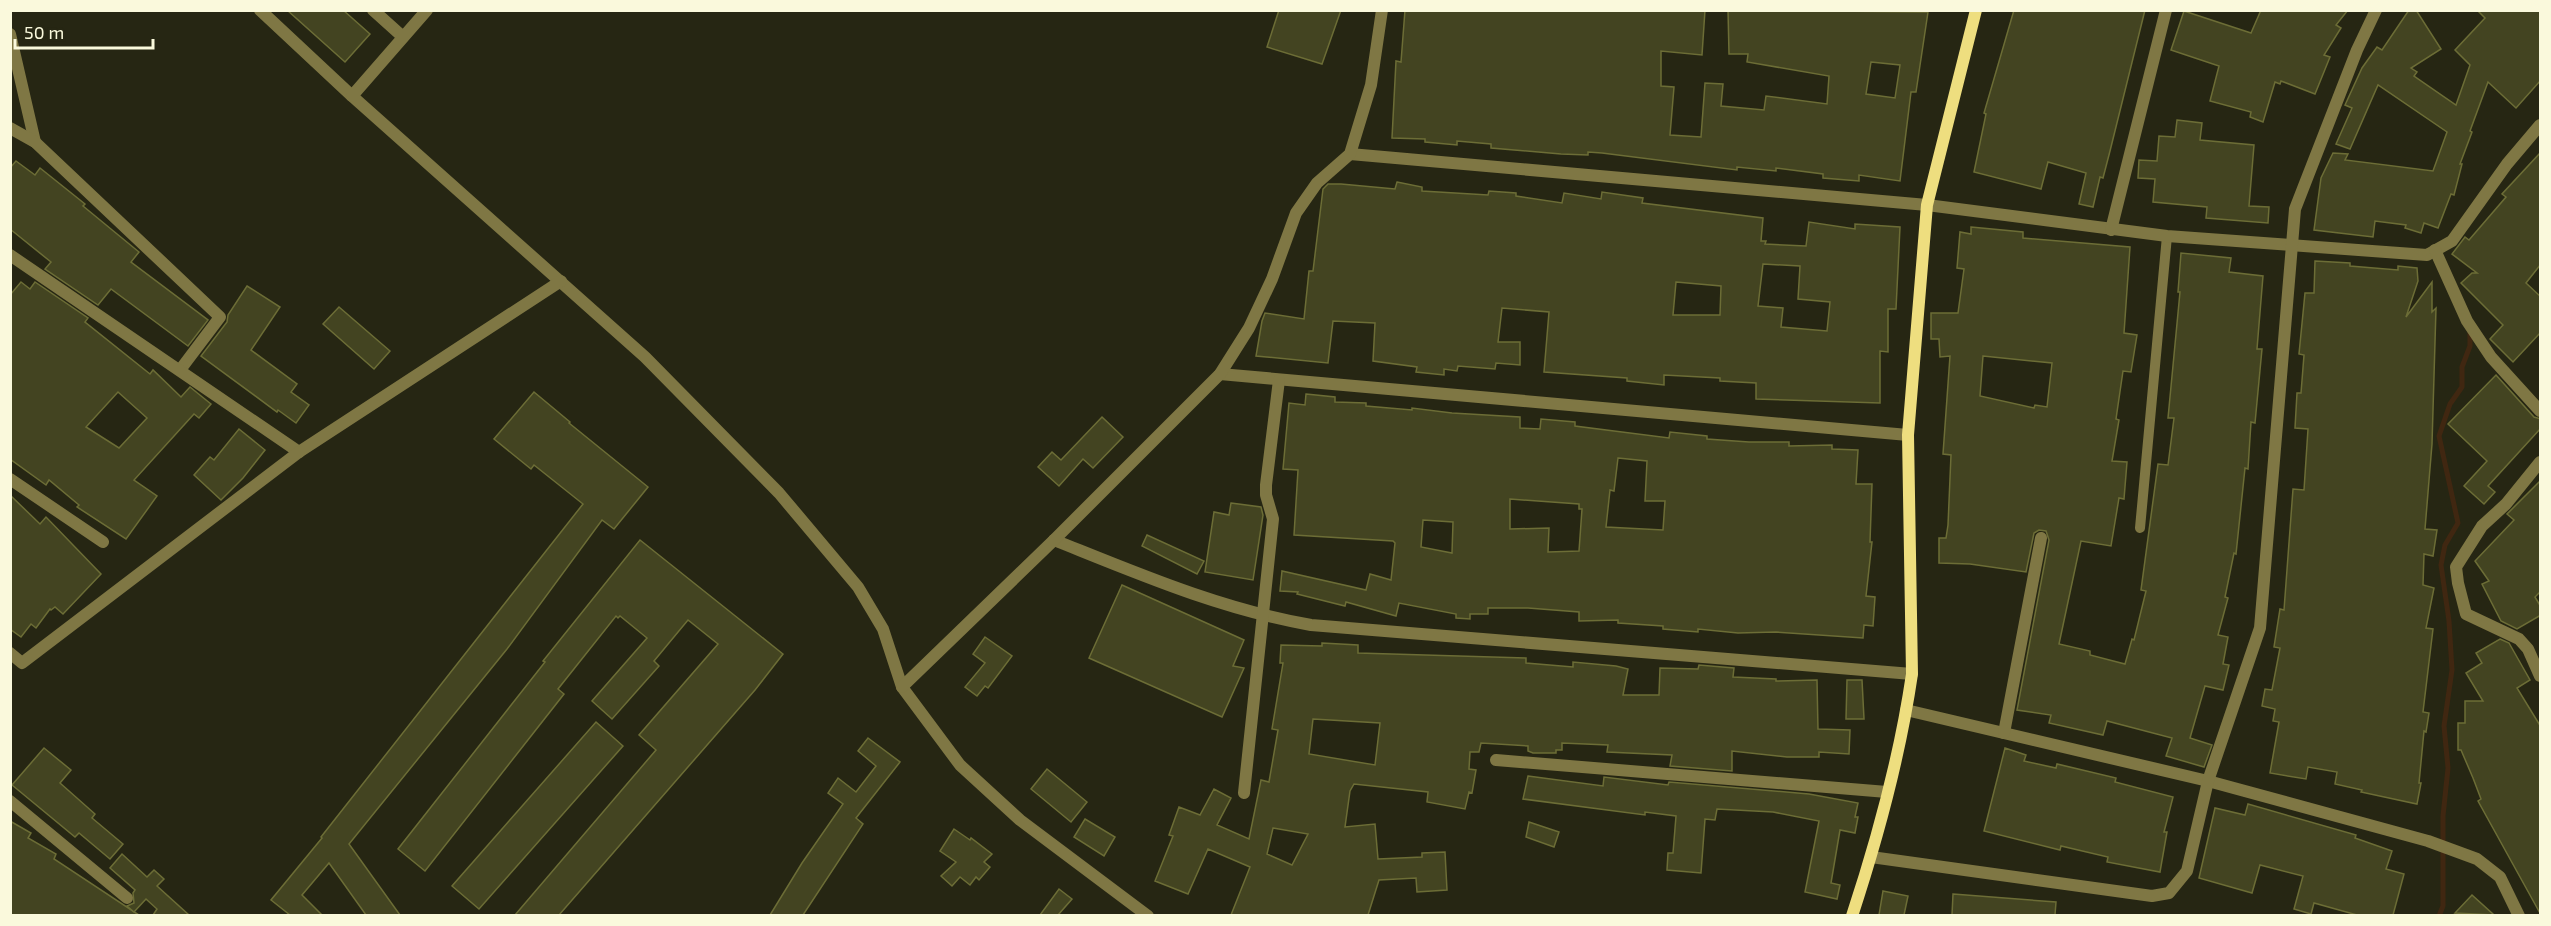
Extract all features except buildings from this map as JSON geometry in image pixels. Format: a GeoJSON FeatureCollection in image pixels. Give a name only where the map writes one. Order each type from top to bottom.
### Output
{"type":"FeatureCollection","features":[{"type":"Feature","properties":{"kind":"street"},"geometry":{"type":"LineString","coordinates":[[260,10],[352,96],[645,357],[780,493],[858,587],[883,628],[902,687],[960,765],[1020,820],[1148,915]]}},
{"type":"Feature","properties":{"kind":"street"},"geometry":{"type":"LineString","coordinates":[[372,10],[403,37]]}},
{"type":"Feature","properties":{"kind":"street"},"geometry":{"type":"LineString","coordinates":[[352,96],[427,10]]}},
{"type":"Feature","properties":{"kind":"street"},"geometry":{"type":"LineString","coordinates":[[902,687],[1054,540],[1220,374],[1249,328],[1272,279],[1296,213],[1317,183],[1350,154],[1371,86],[1382,10]]}},
{"type":"Feature","properties":{"kind":"street"},"geometry":{"type":"LineString","coordinates":[[1852,915],[1871,857],[1906,710],[1912,674],[1908,435],[1928,205],[1976,10]]}},
{"type":"Feature","properties":{"kind":"street"},"geometry":{"type":"LineString","coordinates":[[2111,230],[2166,10]]}},
{"type":"Feature","properties":{"kind":"street"},"geometry":{"type":"LineString","coordinates":[[1871,857],[2152,896],[2169,893],[2187,871],[2208,781],[2260,628],[2295,209],[2357,50],[2376,10]]}},
{"type":"Feature","properties":{"kind":"street"},"geometry":{"type":"LineString","coordinates":[[10,34],[35,142]]}},
{"type":"Feature","properties":{"kind":"street"},"geometry":{"type":"LineString","coordinates":[[1350,154],[1928,205],[2167,236],[2427,255],[2452,241],[2507,164],[2541,125]]}},
{"type":"Feature","properties":{"kind":"street"},"geometry":{"type":"LineString","coordinates":[[10,128],[35,142],[220,317],[180,370]]}},
{"type":"Feature","properties":{"kind":"street"},"geometry":{"type":"LineString","coordinates":[[2435,250],[2468,321],[2491,357],[2541,411]]}},
{"type":"Feature","properties":{"kind":"street"},"geometry":{"type":"LineString","coordinates":[[10,273],[15,258],[299,452]]}},
{"type":"Feature","properties":{"kind":"street"},"geometry":{"type":"LineString","coordinates":[[10,653],[22,663],[299,452],[561,281]]}},
{"type":"Feature","properties":{"kind":"street"},"geometry":{"type":"LineString","coordinates":[[1220,374],[1908,435]]}},
{"type":"Feature","properties":{"kind":"street"},"geometry":{"type":"LineString","coordinates":[[1244,793],[1273,519],[1266,495],[1266,485],[1278,380]]}},
{"type":"Feature","properties":{"kind":"street"},"geometry":{"type":"LineString","coordinates":[[2541,462],[2506,504],[2482,526],[2456,567],[2466,614],[2519,639],[2528,650],[2541,676]]}},
{"type":"Feature","properties":{"kind":"street"},"geometry":{"type":"LineString","coordinates":[[10,479],[103,542]]}},
{"type":"Feature","properties":{"kind":"street"},"geometry":{"type":"LineString","coordinates":[[2004,733],[2041,538]]}},
{"type":"Feature","properties":{"kind":"street"},"geometry":{"type":"LineString","coordinates":[[1054,540],[1190,594],[1262,616],[1311,625],[1912,674]]}},
{"type":"Feature","properties":{"kind":"street"},"geometry":{"type":"LineString","coordinates":[[1906,710],[2208,781],[2428,841],[2477,859],[2500,877],[2519,915]]}},
{"type":"Feature","properties":{"kind":"street"},"geometry":{"type":"LineString","coordinates":[[1496,760],[1887,792]]}},
{"type":"Feature","properties":{"kind":"street"},"geometry":{"type":"LineString","coordinates":[[10,801],[127,898]]}},
{"type":"Feature","properties":{"kind":"lane"},"geometry":{"type":"LineString","coordinates":[[2140,528],[2167,236]]}},
{"type":"Feature","properties":{"kind":"waterway"},"geometry":{"type":"LineString","coordinates":[[2439,916],[2443,906],[2443,816],[2448,768],[2444,726],[2452,670],[2449,621],[2441,565],[2445,545],[2458,523],[2439,436],[2450,404],[2462,387],[2462,367],[2470,346],[2470,331]]}}]}
